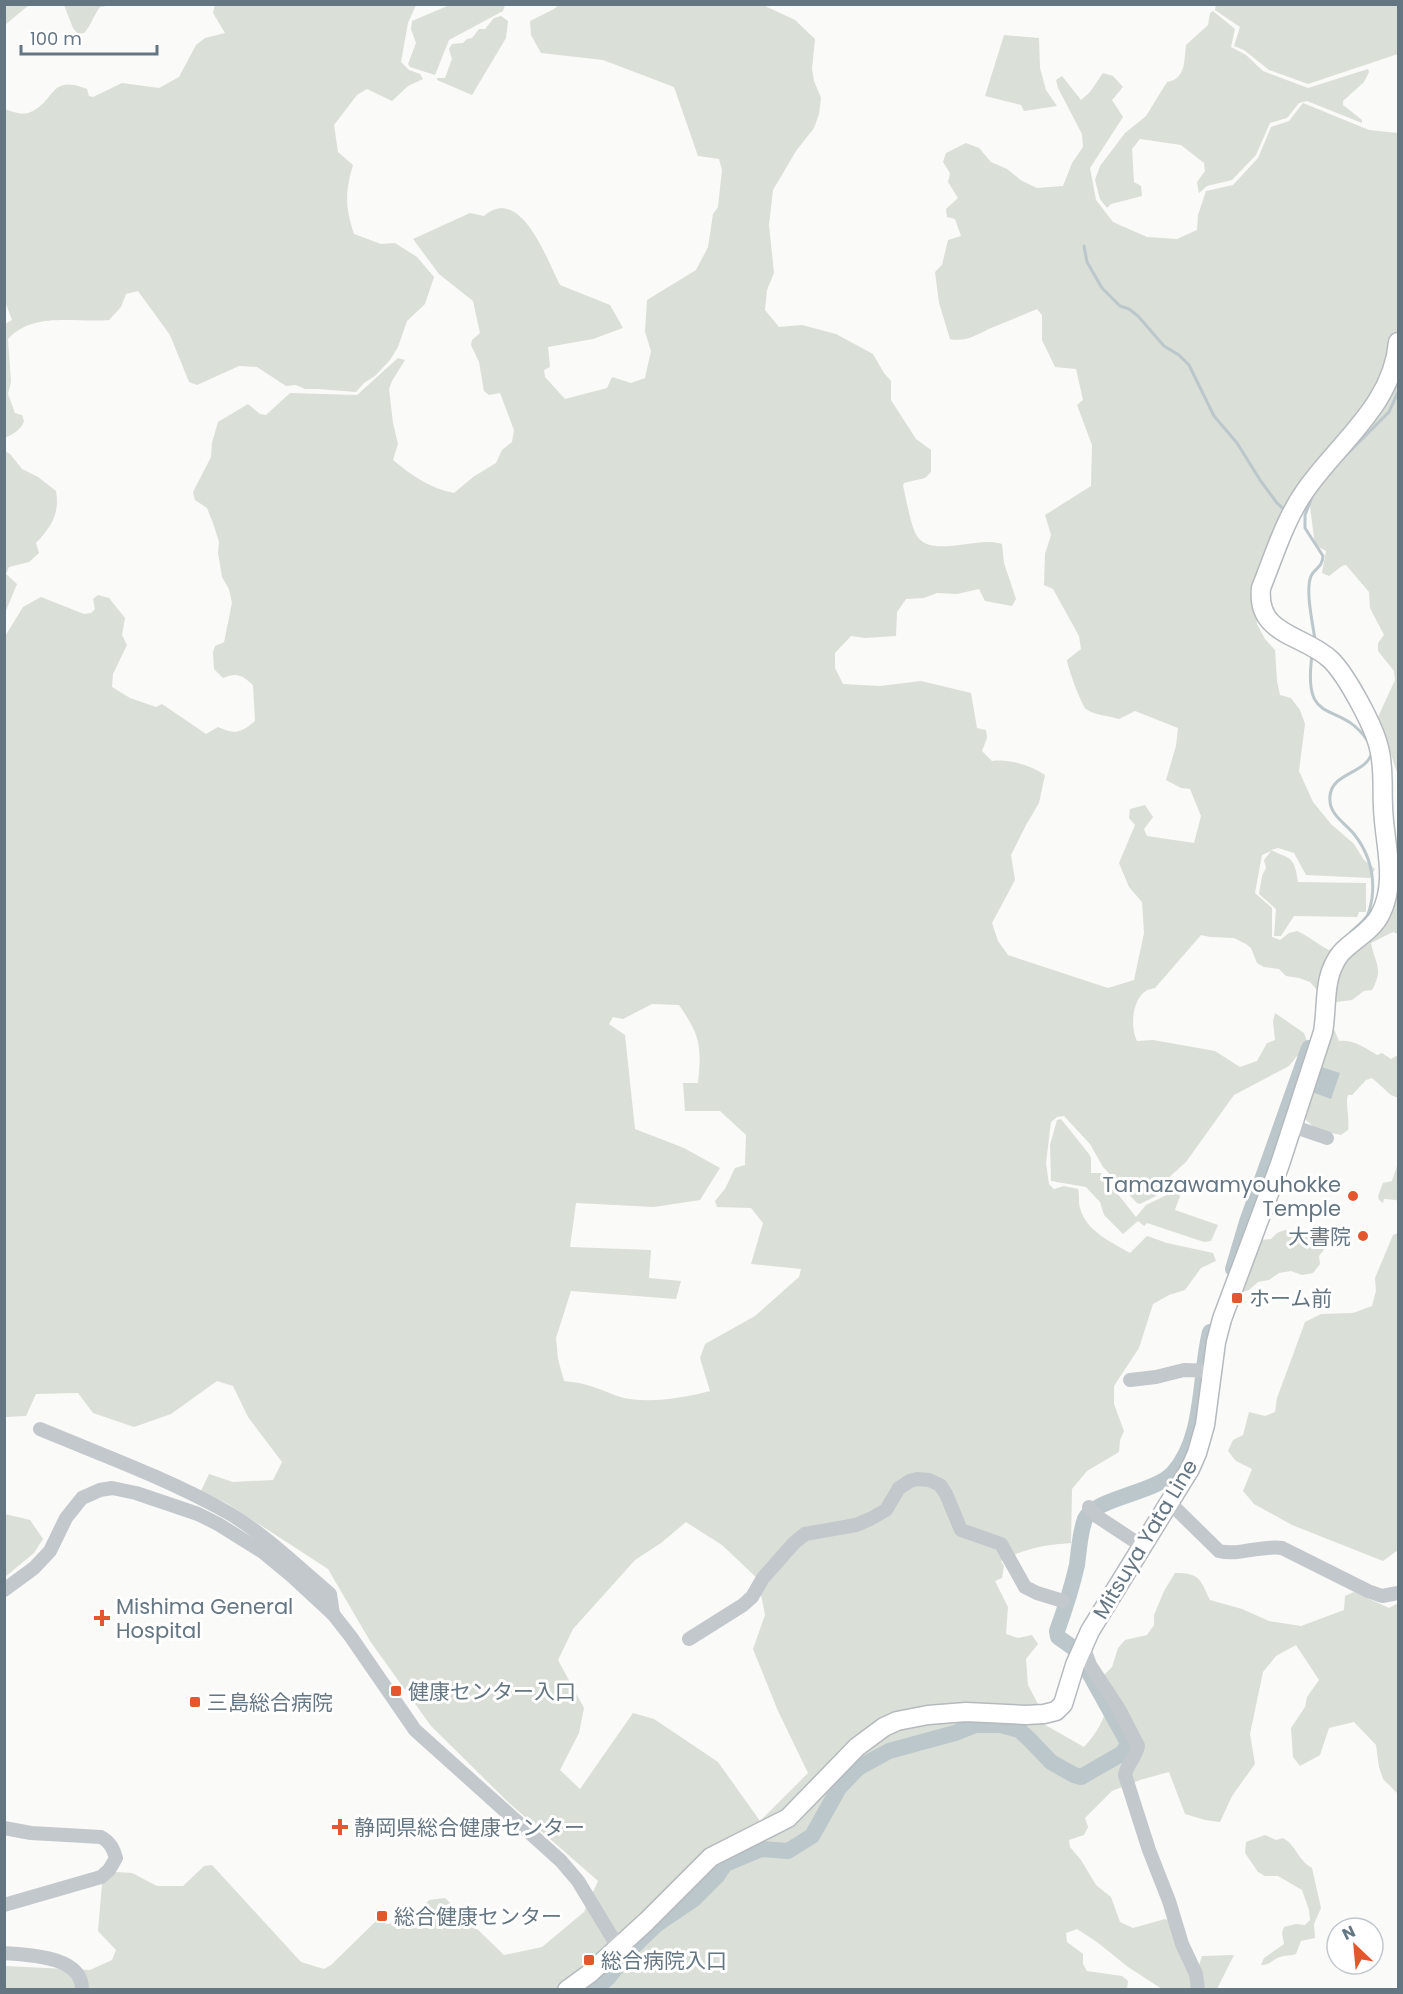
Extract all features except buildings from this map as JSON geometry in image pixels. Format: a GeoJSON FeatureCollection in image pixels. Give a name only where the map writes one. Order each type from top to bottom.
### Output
{"type":"FeatureCollection","features":[{"type":"Feature","properties":{"kind":"main road","name":"Mitsuya Yata Line"},"geometry":{"type":"LineString","coordinates":[[567,1989],[589,1974],[647,1921],[711,1857],[788,1818],[872,1734],[897,1721],[928,1715],[966,1712],[1026,1715],[1056,1711],[1063,1704],[1083,1646],[1111,1594],[1190,1470],[1205,1425],[1206,1371],[1222,1319],[1280,1164],[1323,1032],[1329,974],[1342,952],[1375,923],[1381,914],[1389,890],[1380,748],[1346,679],[1333,662],[1314,648],[1270,623],[1261,605],[1261,588],[1289,520],[1304,492],[1375,405],[1395,364],[1398,342]]}},
{"type":"Feature","properties":{"kind":"street"},"geometry":{"type":"LineString","coordinates":[[1292,1126],[1327,1138]]}},
{"type":"Feature","properties":{"kind":"street"},"geometry":{"type":"LineString","coordinates":[[1130,1380],[1184,1370],[1206,1371]]}},
{"type":"Feature","properties":{"kind":"street"},"geometry":{"type":"LineString","coordinates":[[40,1429],[227,1511],[266,1540],[330,1594],[333,1614]]}},
{"type":"Feature","properties":{"kind":"street"},"geometry":{"type":"LineString","coordinates":[[689,1639],[752,1598],[763,1578],[805,1534],[856,1525],[870,1519],[886,1510],[899,1488],[917,1479],[929,1480],[942,1486],[963,1531],[1001,1544],[1007,1551],[1025,1587],[1063,1601]]}},
{"type":"Feature","properties":{"kind":"street"},"geometry":{"type":"LineString","coordinates":[[4,1590],[34,1568],[50,1551],[66,1518],[82,1498],[112,1488],[136,1493],[198,1514],[241,1537],[292,1575],[333,1614],[414,1730],[574,1875],[618,1947]]}},
{"type":"Feature","properties":{"kind":"street"},"geometry":{"type":"LineString","coordinates":[[1169,1502],[1219,1551],[1230,1553],[1281,1548],[1368,1591],[1382,1596],[1398,1593]]}},
{"type":"Feature","properties":{"kind":"street"},"geometry":{"type":"LineString","coordinates":[[1091,1510],[1142,1546]]}},
{"type":"Feature","properties":{"kind":"street"},"geometry":{"type":"LineString","coordinates":[[1083,1646],[1090,1665],[1110,1694],[1138,1746],[1125,1775],[1182,1944],[1196,1974],[1197,1989]]}},
{"type":"Feature","properties":{"kind":"street"},"geometry":{"type":"LineString","coordinates":[[4,1828],[32,1833],[101,1837],[113,1848],[116,1858],[110,1870],[101,1877],[4,1905]]}},
{"type":"Feature","properties":{"kind":"street"},"geometry":{"type":"LineString","coordinates":[[4,1953],[66,1963],[75,1969],[81,1978],[82,1989]]}},
{"type":"Feature","properties":{"kind":"shaded area"},"geometry":{"type":"Polygon","coordinates":[[[5,4],[29,4],[29,5],[5,25],[5,4]]]}},
{"type":"Feature","properties":{"kind":"shaded area"},"geometry":{"type":"Polygon","coordinates":[[[64,4],[112,5],[100,7],[84,33],[78,34],[73,28],[64,4]]]}},
{"type":"Feature","properties":{"kind":"shaded area"},"geometry":{"type":"Polygon","coordinates":[[[215,4],[416,5],[408,23],[401,62],[409,70],[420,74],[423,79],[408,86],[392,101],[367,89],[357,95],[334,125],[338,152],[353,165],[347,200],[354,234],[381,244],[395,243],[417,257],[434,277],[425,304],[407,321],[398,347],[390,360],[356,392],[305,389],[296,385],[286,386],[257,367],[239,366],[197,385],[189,382],[170,335],[138,291],[126,294],[121,307],[109,320],[42,321],[18,330],[8,339],[11,382],[8,394],[15,413],[22,415],[24,421],[19,429],[5,438],[5,324],[12,320],[4,299],[5,109],[28,113],[44,103],[53,91],[65,85],[87,89],[89,96],[93,97],[122,83],[159,88],[179,77],[196,45],[205,38],[225,33],[213,13],[215,4]]]}},
{"type":"Feature","properties":{"kind":"shaded area"},"geometry":{"type":"Polygon","coordinates":[[[452,4],[505,5],[503,11],[449,40],[435,75],[410,67],[408,64],[416,43],[411,29],[412,21],[452,4]]]}},
{"type":"Feature","properties":{"kind":"shaded area"},"geometry":{"type":"Polygon","coordinates":[[[1216,4],[1398,5],[1398,54],[1308,84],[1269,70],[1244,50],[1234,46],[1240,27],[1215,10],[1216,4]]]}},
{"type":"Feature","properties":{"kind":"shaded area"},"geometry":{"type":"Polygon","coordinates":[[[559,5],[763,5],[795,20],[815,39],[812,69],[821,98],[819,114],[814,128],[796,151],[773,190],[769,225],[774,273],[767,290],[765,310],[779,327],[802,325],[836,334],[873,354],[891,381],[891,400],[916,439],[931,450],[931,472],[925,478],[904,483],[903,486],[917,536],[924,543],[933,546],[981,542],[1002,544],[1004,563],[1016,599],[1012,606],[985,601],[979,589],[957,594],[937,593],[924,598],[906,599],[897,612],[896,636],[865,638],[851,636],[835,653],[835,668],[843,684],[880,686],[921,681],[971,693],[977,728],[986,730],[987,738],[982,751],[992,761],[1020,763],[1045,775],[1039,803],[1011,855],[1015,880],[992,923],[998,941],[1008,955],[1108,988],[1134,980],[1144,933],[1142,902],[1129,887],[1119,863],[1135,825],[1129,818],[1130,809],[1145,805],[1153,817],[1144,829],[1147,836],[1194,843],[1201,816],[1190,789],[1181,788],[1166,780],[1176,746],[1178,728],[1135,711],[1119,719],[1093,713],[1084,706],[1075,686],[1067,660],[1081,649],[1079,636],[1053,589],[1044,585],[1045,554],[1051,535],[1045,515],[1091,486],[1092,445],[1077,405],[1083,400],[1076,369],[1055,367],[1042,340],[1042,315],[1037,309],[963,340],[950,339],[939,303],[935,272],[942,265],[948,240],[961,236],[955,219],[947,217],[946,209],[958,198],[948,182],[950,173],[943,162],[946,153],[966,143],[979,148],[991,162],[1037,188],[1063,186],[1072,163],[1083,147],[1082,134],[1056,80],[1062,76],[1081,100],[1090,92],[1103,73],[1113,76],[1123,87],[1112,100],[1123,117],[1090,168],[1096,200],[1113,222],[1147,237],[1177,239],[1197,230],[1198,215],[1206,191],[1233,185],[1258,158],[1271,127],[1289,121],[1303,103],[1369,130],[1398,133],[1398,775],[1378,717],[1395,680],[1394,671],[1378,651],[1378,643],[1384,635],[1370,608],[1369,592],[1346,565],[1329,576],[1322,573],[1326,551],[1315,545],[1310,507],[1294,502],[1254,586],[1257,624],[1265,639],[1275,650],[1280,695],[1291,698],[1300,710],[1305,724],[1299,771],[1313,802],[1331,824],[1354,844],[1364,860],[1375,869],[1370,878],[1306,875],[1294,853],[1278,848],[1271,850],[1291,860],[1298,882],[1366,883],[1366,912],[1359,912],[1357,917],[1294,916],[1281,936],[1274,936],[1276,909],[1259,894],[1266,868],[1264,860],[1271,851],[1262,855],[1255,893],[1272,908],[1272,937],[1280,940],[1289,933],[1297,931],[1329,950],[1388,903],[1397,900],[1398,934],[1393,932],[1371,943],[1378,966],[1376,983],[1372,990],[1364,991],[1352,1000],[1328,1003],[1310,982],[1286,976],[1279,969],[1264,967],[1257,963],[1251,948],[1246,944],[1234,938],[1201,935],[1155,988],[1141,995],[1135,1007],[1133,1022],[1137,1041],[1153,1040],[1215,1051],[1240,1067],[1257,1061],[1267,1043],[1275,1040],[1273,1021],[1275,1013],[1304,1033],[1307,1041],[1304,1053],[1297,1056],[1289,1066],[1234,1095],[1186,1162],[1165,1181],[1156,1196],[1140,1204],[1137,1203],[1103,1167],[1090,1144],[1064,1116],[1057,1117],[1051,1122],[1046,1163],[1049,1184],[1054,1189],[1064,1186],[1078,1189],[1083,1216],[1093,1229],[1130,1253],[1147,1236],[1213,1253],[1216,1261],[1201,1268],[1185,1290],[1169,1295],[1153,1304],[1139,1348],[1114,1386],[1114,1404],[1124,1431],[1120,1440],[1119,1452],[1087,1471],[1072,1489],[1071,1543],[1035,1548],[1001,1561],[1004,1566],[1002,1578],[995,1581],[1008,1607],[1006,1634],[1018,1638],[1032,1635],[1038,1644],[1026,1659],[1028,1685],[1039,1706],[1040,1722],[1084,1747],[1096,1732],[1105,1714],[1107,1695],[1102,1677],[1112,1667],[1118,1648],[1125,1640],[1147,1635],[1154,1625],[1154,1615],[1164,1591],[1175,1573],[1190,1574],[1199,1579],[1210,1600],[1242,1609],[1269,1621],[1301,1626],[1344,1610],[1345,1596],[1354,1592],[1389,1608],[1398,1603],[1398,1794],[1383,1779],[1376,1745],[1354,1722],[1329,1728],[1320,1755],[1300,1766],[1293,1757],[1291,1728],[1319,1680],[1296,1645],[1276,1656],[1263,1672],[1250,1734],[1255,1764],[1232,1796],[1220,1822],[1185,1814],[1169,1772],[1112,1791],[1085,1818],[1088,1827],[1084,1835],[1069,1840],[1070,1847],[1096,1885],[1111,1897],[1120,1922],[1133,1928],[1165,1919],[1171,1922],[1198,1968],[1202,1956],[1234,1955],[1217,1989],[1162,1989],[1077,1929],[1066,1933],[1067,1942],[1083,1954],[1083,1964],[1087,1971],[1122,1976],[1128,1981],[1127,1989],[5,1990],[4,1966],[90,1970],[112,1960],[116,1950],[98,1931],[102,1884],[116,1872],[132,1873],[157,1886],[183,1886],[204,1866],[212,1865],[301,1962],[324,1969],[331,1965],[375,1922],[380,1921],[387,1924],[409,1921],[429,1900],[445,1898],[504,1955],[542,1947],[584,1912],[598,1881],[507,1801],[431,1726],[370,1641],[328,1569],[228,1504],[201,1491],[209,1474],[233,1482],[273,1480],[282,1462],[248,1417],[233,1386],[217,1381],[171,1414],[134,1427],[93,1413],[78,1393],[36,1394],[26,1416],[5,1417],[4,638],[23,607],[41,597],[84,614],[91,613],[95,609],[93,599],[98,595],[109,598],[125,618],[122,635],[127,645],[113,674],[112,687],[130,698],[156,707],[162,704],[206,734],[218,727],[238,732],[255,721],[253,685],[239,676],[232,675],[223,678],[214,669],[213,652],[215,646],[224,642],[232,603],[229,589],[222,577],[218,553],[219,542],[213,523],[207,508],[195,500],[193,492],[211,457],[218,422],[248,404],[260,414],[266,415],[290,393],[357,395],[398,358],[405,360],[389,389],[398,444],[393,460],[422,481],[454,493],[473,477],[496,463],[502,450],[512,442],[514,430],[500,393],[489,395],[484,391],[479,362],[471,345],[472,340],[480,333],[473,301],[439,274],[413,239],[470,213],[484,216],[497,209],[510,210],[521,217],[540,244],[560,285],[610,305],[623,328],[593,339],[548,347],[550,367],[544,370],[545,377],[565,399],[607,388],[612,377],[631,383],[645,378],[651,351],[645,332],[647,300],[696,270],[708,247],[713,214],[718,207],[722,170],[719,159],[698,156],[674,87],[603,60],[541,53],[531,35],[530,21],[559,5]],[[652,1004],[623,1019],[613,1017],[609,1024],[625,1035],[635,1129],[684,1148],[720,1168],[700,1200],[654,1207],[576,1203],[570,1247],[651,1250],[649,1278],[681,1281],[676,1299],[571,1291],[556,1338],[558,1359],[564,1381],[639,1400],[676,1398],[710,1391],[700,1358],[705,1344],[755,1316],[799,1277],[801,1269],[751,1264],[763,1223],[751,1208],[717,1207],[715,1201],[725,1189],[735,1168],[745,1165],[746,1135],[720,1111],[685,1111],[683,1083],[698,1083],[700,1059],[698,1041],[679,1005],[652,1004]],[[686,1522],[661,1543],[635,1560],[573,1629],[558,1660],[584,1708],[579,1733],[560,1770],[580,1789],[633,1713],[654,1719],[718,1762],[760,1821],[808,1773],[778,1711],[753,1649],[765,1615],[758,1579],[722,1545],[686,1522]]]}},
{"type":"Feature","properties":{"kind":"shaded area"},"geometry":{"type":"Polygon","coordinates":[[[1213,11],[1235,29],[1231,47],[1246,55],[1263,71],[1308,88],[1368,69],[1369,72],[1364,82],[1343,101],[1343,105],[1362,120],[1362,123],[1307,101],[1299,103],[1287,118],[1270,123],[1256,155],[1232,180],[1207,186],[1199,193],[1197,182],[1205,171],[1204,163],[1181,145],[1140,139],[1132,149],[1134,182],[1141,186],[1142,196],[1111,204],[1107,208],[1100,199],[1095,180],[1100,166],[1125,133],[1146,116],[1167,82],[1181,73],[1186,45],[1208,25],[1210,13],[1213,11]]]}},
{"type":"Feature","properties":{"kind":"shaded area"},"geometry":{"type":"Polygon","coordinates":[[[501,16],[508,21],[506,38],[472,95],[437,80],[437,78],[445,78],[452,59],[449,49],[452,44],[463,43],[472,38],[479,29],[485,29],[494,18],[501,16]]]}},
{"type":"Feature","properties":{"kind":"shaded area"},"geometry":{"type":"Polygon","coordinates":[[[1004,35],[1039,38],[1040,68],[1046,90],[1057,106],[1024,111],[1021,105],[985,96],[1004,35]]]}},
{"type":"Feature","properties":{"kind":"shaded area"},"geometry":{"type":"Polygon","coordinates":[[[5,451],[22,469],[38,477],[56,491],[57,507],[53,520],[36,543],[39,553],[29,562],[9,567],[6,574],[17,584],[5,613],[5,451]]]}},
{"type":"Feature","properties":{"kind":"shaded area"},"geometry":{"type":"Polygon","coordinates":[[[1328,1029],[1334,1029],[1339,1041],[1354,1043],[1377,1055],[1382,1053],[1391,1059],[1398,1055],[1398,1098],[1391,1095],[1372,1078],[1366,1080],[1352,1095],[1348,1095],[1348,1130],[1341,1135],[1317,1130],[1306,1120],[1305,1114],[1321,1064],[1325,1060],[1328,1029]]]}},
{"type":"Feature","properties":{"kind":"shaded area"},"geometry":{"type":"Polygon","coordinates":[[[1318,1066],[1340,1073],[1331,1099],[1309,1091],[1318,1066]]]}},
{"type":"Feature","properties":{"kind":"shaded area"},"geometry":{"type":"Polygon","coordinates":[[[1061,1119],[1089,1154],[1091,1173],[1101,1173],[1136,1217],[1146,1205],[1179,1189],[1182,1190],[1175,1210],[1218,1225],[1211,1241],[1204,1242],[1147,1223],[1144,1226],[1138,1221],[1123,1234],[1104,1215],[1100,1202],[1086,1187],[1051,1181],[1050,1145],[1057,1120],[1061,1119]]]}},
{"type":"Feature","properties":{"kind":"shaded area"},"geometry":{"type":"Polygon","coordinates":[[[1398,1163],[1398,1202],[1384,1199],[1383,1203],[1378,1196],[1383,1183],[1392,1181],[1398,1163]]]}},
{"type":"Feature","properties":{"kind":"shaded area"},"geometry":{"type":"Polygon","coordinates":[[[1285,1230],[1311,1236],[1323,1233],[1327,1235],[1330,1242],[1319,1256],[1320,1264],[1313,1273],[1302,1275],[1291,1271],[1279,1273],[1269,1280],[1258,1282],[1243,1292],[1239,1286],[1261,1240],[1271,1239],[1277,1233],[1285,1230]]]}},
{"type":"Feature","properties":{"kind":"shaded area"},"geometry":{"type":"Polygon","coordinates":[[[1398,1233],[1398,1550],[1383,1561],[1292,1525],[1254,1504],[1243,1491],[1252,1469],[1236,1461],[1228,1451],[1233,1440],[1243,1435],[1249,1412],[1265,1416],[1275,1412],[1277,1398],[1305,1322],[1321,1314],[1353,1313],[1372,1306],[1376,1291],[1375,1278],[1393,1235],[1398,1233]]]}},
{"type":"Feature","properties":{"kind":"shaded area"},"geometry":{"type":"Polygon","coordinates":[[[5,1514],[30,1520],[43,1539],[34,1553],[5,1577],[5,1514]]]}},
{"type":"Feature","properties":{"kind":"shaded area"},"geometry":{"type":"Polygon","coordinates":[[[1265,1835],[1276,1840],[1283,1838],[1312,1868],[1321,1908],[1314,1924],[1315,1938],[1301,1941],[1296,1954],[1282,1956],[1261,1965],[1264,1958],[1284,1944],[1282,1933],[1284,1927],[1296,1924],[1305,1925],[1310,1920],[1302,1890],[1278,1876],[1265,1876],[1258,1872],[1245,1853],[1246,1842],[1265,1835]]]}},
{"type":"Feature","properties":{"kind":"waterway"},"geometry":{"type":"LineString","coordinates":[[1084,246],[1087,262],[1102,288],[1120,306],[1138,316],[1164,346],[1179,355],[1189,365],[1214,416],[1237,443],[1277,503],[1286,511]]}},
{"type":"Feature","properties":{"kind":"waterway"},"geometry":{"type":"LineString","coordinates":[[1344,457],[1389,412],[1398,392]]}},
{"type":"Feature","properties":{"kind":"waterway"},"geometry":{"type":"LineString","coordinates":[[1312,497],[1305,515],[1305,528],[1323,556],[1320,566],[1313,573],[1309,582],[1315,640]]}},
{"type":"Feature","properties":{"kind":"waterway"},"geometry":{"type":"LineString","coordinates":[[1312,655],[1310,678],[1312,694],[1318,704],[1356,727],[1367,740]]}},
{"type":"Feature","properties":{"kind":"waterway"},"geometry":{"type":"LineString","coordinates":[[1351,932],[1369,912],[1373,889],[1372,872],[1359,841],[1334,813],[1330,796],[1337,782],[1364,765],[1372,752]]}},
{"type":"Feature","properties":{"kind":"waterway"},"geometry":{"type":"LineString","coordinates":[[1233,1269],[1247,1222],[1309,1048]]}},
{"type":"Feature","properties":{"kind":"waterway"},"geometry":{"type":"LineString","coordinates":[[1075,1649],[1058,1637],[1057,1631],[1075,1573],[1085,1519],[1091,1512],[1112,1500],[1164,1480],[1173,1473],[1183,1459],[1196,1425],[1210,1332]]}},
{"type":"Feature","properties":{"kind":"waterway"},"geometry":{"type":"LineString","coordinates":[[595,1990],[609,1977],[628,1952],[657,1924],[694,1899],[717,1876],[725,1864],[761,1849],[788,1851],[812,1836],[839,1788],[858,1768],[889,1751],[955,1733],[975,1725],[1001,1725],[1019,1730],[1051,1762],[1081,1777],[1121,1754],[1127,1747],[1127,1741],[1087,1669]]}},
{"type":"Feature","properties":{"kind":"place","name":"Tamazawamyouhokke Temple"},"geometry":{"type":"Point","coordinates":[1353,1196]}},
{"type":"Feature","properties":{"kind":"place","name":"大書院"},"geometry":{"type":"Point","coordinates":[1363,1236]}},
{"type":"Feature","properties":{"kind":"place","name":"ホーム前"},"geometry":{"type":"Point","coordinates":[1237,1298]}},
{"type":"Feature","properties":{"kind":"place","name":"Mishima General Hospital"},"geometry":{"type":"Point","coordinates":[102,1618]}},
{"type":"Feature","properties":{"kind":"place","name":"健康センター入口"},"geometry":{"type":"Point","coordinates":[396,1691]}},
{"type":"Feature","properties":{"kind":"place","name":"三島総合病院"},"geometry":{"type":"Point","coordinates":[195,1702]}},
{"type":"Feature","properties":{"kind":"place","name":"静岡県総合健康センター"},"geometry":{"type":"Point","coordinates":[340,1827]}},
{"type":"Feature","properties":{"kind":"place","name":"総合健康センター"},"geometry":{"type":"Point","coordinates":[382,1916]}},
{"type":"Feature","properties":{"kind":"place","name":"総合病院入口"},"geometry":{"type":"Point","coordinates":[589,1960]}}]}
